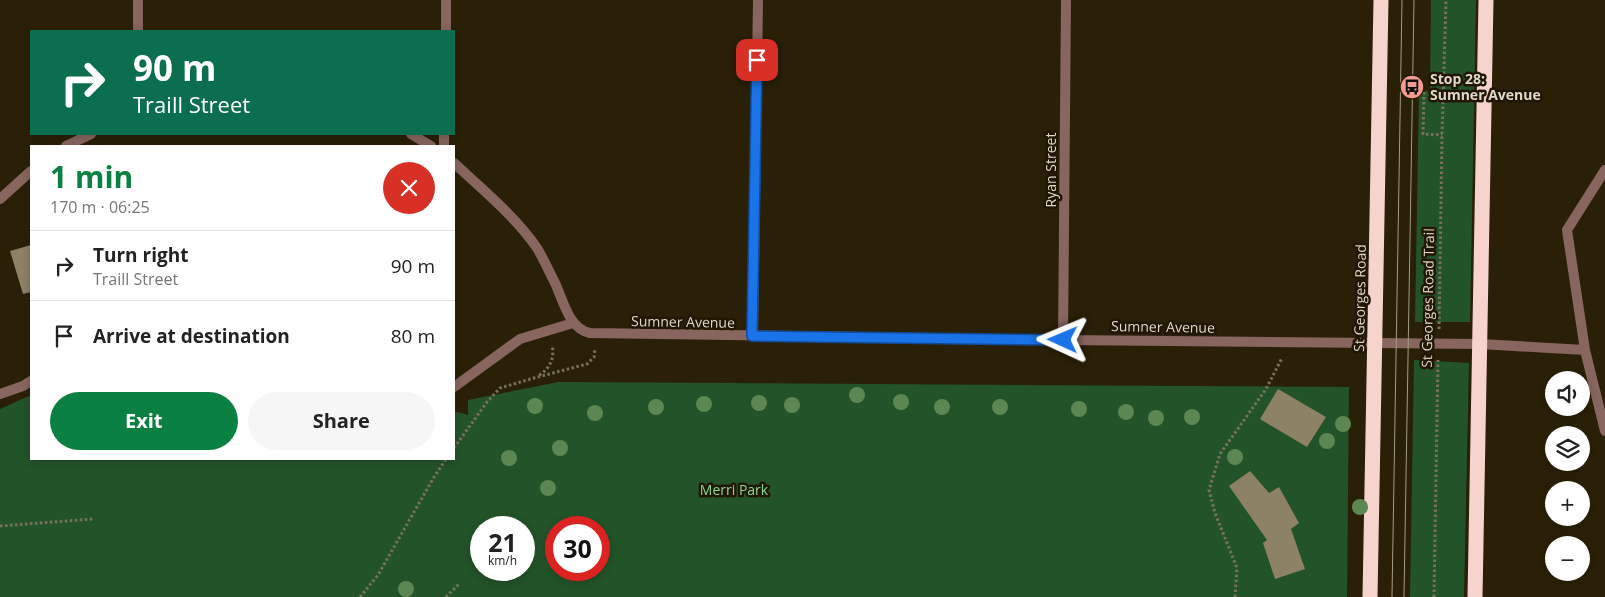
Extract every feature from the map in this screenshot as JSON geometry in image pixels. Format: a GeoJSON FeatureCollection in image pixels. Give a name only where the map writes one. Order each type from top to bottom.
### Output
{"type":"FeatureCollection","features":[{"type":"Feature","properties":{"kind":"highway","name":"St Georges Road"},"geometry":{"type":"LineString","coordinates":[[1370,597],[1381,0]]}},
{"type":"Feature","properties":{"kind":"highway"},"geometry":{"type":"LineString","coordinates":[[1475,597],[1486,0]]}},
{"type":"Feature","properties":{"kind":"street"},"geometry":{"type":"LineString","coordinates":[[138,0],[138,30]]}},
{"type":"Feature","properties":{"kind":"street"},"geometry":{"type":"LineString","coordinates":[[446,0],[446,30]]}},
{"type":"Feature","properties":{"kind":"street"},"geometry":{"type":"LineString","coordinates":[[752,336],[758,0]]}},
{"type":"Feature","properties":{"kind":"street","name":"Ryan Street"},"geometry":{"type":"LineString","coordinates":[[1063,340],[1066,0]]}},
{"type":"Feature","properties":{"kind":"street"},"geometry":{"type":"LineString","coordinates":[[68,145],[89,135]]}},
{"type":"Feature","properties":{"kind":"street"},"geometry":{"type":"LineString","coordinates":[[413,135],[429,145]]}},
{"type":"Feature","properties":{"kind":"street"},"geometry":{"type":"LineString","coordinates":[[455,164],[506,212],[536,248],[556,284],[573,323],[520,339],[455,386]]}},
{"type":"Feature","properties":{"kind":"street"},"geometry":{"type":"LineString","coordinates":[[1605,170],[1567,230],[1585,350],[1605,431]]}},
{"type":"Feature","properties":{"kind":"street"},"geometry":{"type":"LineString","coordinates":[[0,199],[30,172]]}},
{"type":"Feature","properties":{"kind":"street","name":"Sumner Avenue"},"geometry":{"type":"LineString","coordinates":[[573,323],[581,331],[596,334],[1439,343],[1585,350]]}},
{"type":"Feature","properties":{"kind":"street"},"geometry":{"type":"LineString","coordinates":[[0,394],[30,382]]}},
{"type":"Feature","properties":{"kind":"path","name":"St Georges Road Trail"},"geometry":{"type":"LineString","coordinates":[[1434,597],[1446,0]]}},
{"type":"Feature","properties":{"kind":"path"},"geometry":{"type":"LineString","coordinates":[[1424,92],[1423,134],[1442,135]]}},
{"type":"Feature","properties":{"kind":"path"},"geometry":{"type":"LineString","coordinates":[[534,378],[545,372],[553,357],[549,330]]}},
{"type":"Feature","properties":{"kind":"path"},"geometry":{"type":"LineString","coordinates":[[455,447],[487,402],[500,388],[587,364],[594,357],[596,334]]}},
{"type":"Feature","properties":{"kind":"path"},"geometry":{"type":"LineString","coordinates":[[1235,597],[1238,568],[1215,513],[1209,490],[1220,454],[1266,389],[1290,342]]}},
{"type":"Feature","properties":{"kind":"path"},"geometry":{"type":"LineString","coordinates":[[360,597],[378,576],[445,460]]}},
{"type":"Feature","properties":{"kind":"path"},"geometry":{"type":"LineString","coordinates":[[0,526],[93,519]]}},
{"type":"Feature","properties":{"kind":"path"},"geometry":{"type":"LineString","coordinates":[[446,597],[460,583]]}},
{"type":"Feature","properties":{"kind":"green space"},"geometry":{"type":"Polygon","coordinates":[[[1431,0],[1476,0],[1470,322],[1415,322],[1419,92],[1430,91],[1431,0]]]}},
{"type":"Feature","properties":{"kind":"green space"},"geometry":{"type":"Polygon","coordinates":[[[1414,360],[1469,363],[1464,597],[1410,597],[1414,360]]]}},
{"type":"Feature","properties":{"kind":"green space","name":"Merri Park"},"geometry":{"type":"Polygon","coordinates":[[[559,382],[1349,387],[1347,597],[0,597],[0,409],[30,395],[30,460],[455,460],[455,411],[468,415],[468,400],[559,382]]]}},
{"type":"Feature","properties":{"kind":"building"},"geometry":{"type":"Polygon","coordinates":[[[30,245],[30,292],[23,294],[10,251],[30,245]]]}},
{"type":"Feature","properties":{"kind":"building"},"geometry":{"type":"Polygon","coordinates":[[[1278,389],[1326,417],[1307,447],[1260,419],[1278,389]]]}},
{"type":"Feature","properties":{"kind":"building"},"geometry":{"type":"Polygon","coordinates":[[[1250,471],[1269,493],[1279,487],[1299,523],[1291,529],[1305,569],[1275,579],[1263,543],[1267,540],[1229,486],[1250,471]]]}},
{"type":"Feature","properties":{"kind":"tram line"},"geometry":{"type":"LineString","coordinates":[[1392,597],[1402,0]]}},
{"type":"Feature","properties":{"kind":"tram line"},"geometry":{"type":"LineString","coordinates":[[1404,597],[1414,0]]}},
{"type":"Feature","properties":{"kind":"place","name":"Stop 28: Sumner Avenue"},"geometry":{"type":"Point","coordinates":[1412,87]}},
{"type":"Feature","properties":{"kind":"route"},"geometry":{"type":"LineString","coordinates":[[757,60],[752,336],[1063,340]]}}]}
